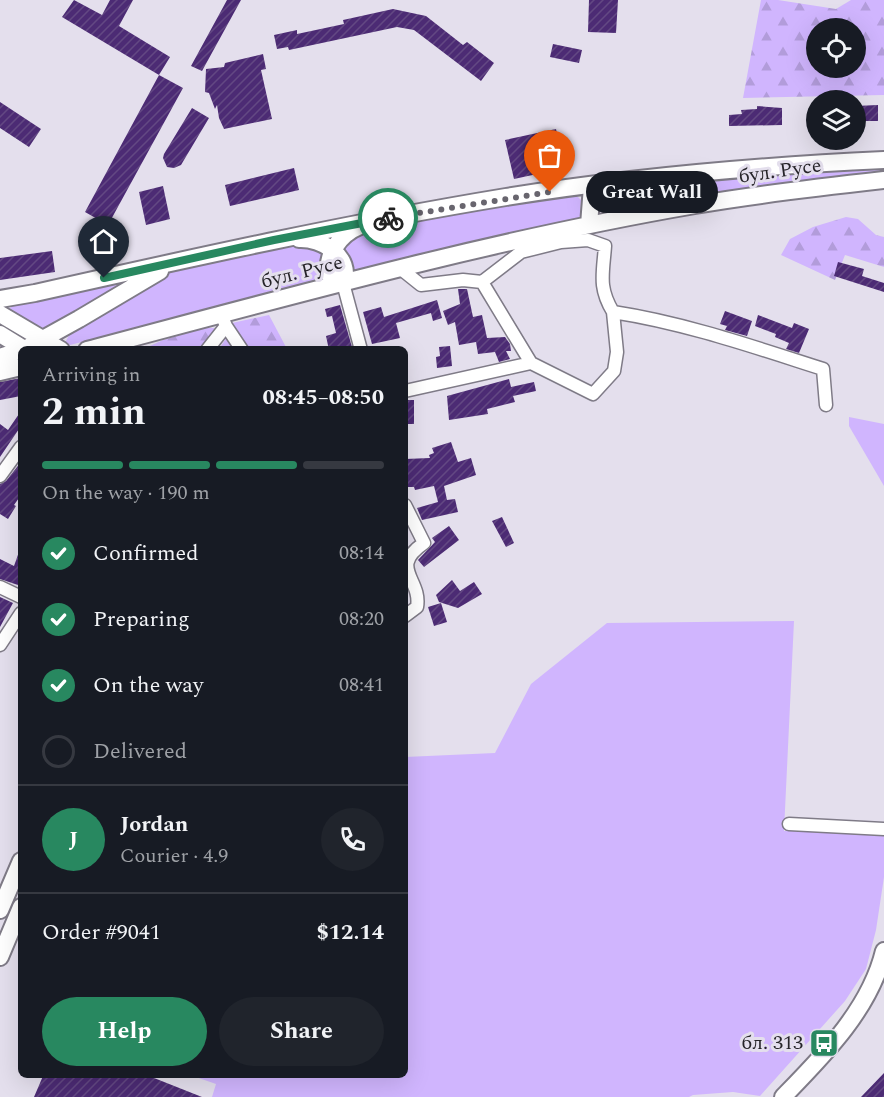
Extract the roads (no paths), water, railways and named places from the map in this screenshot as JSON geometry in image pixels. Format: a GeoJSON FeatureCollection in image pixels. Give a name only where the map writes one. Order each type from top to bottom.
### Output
{"type":"FeatureCollection","features":[{"type":"Feature","properties":{"kind":"main road","name":"бул. Русе"},"geometry":{"type":"LineString","coordinates":[[0,299],[274,240],[508,197],[759,166],[884,160]]}},
{"type":"Feature","properties":{"kind":"main road","name":"бул. Русе"},"geometry":{"type":"LineString","coordinates":[[102,346],[146,334],[223,320],[400,269],[589,225],[757,195],[884,180]]}},
{"type":"Feature","properties":{"kind":"main road"},"geometry":{"type":"LineString","coordinates":[[589,225],[592,186]]}},
{"type":"Feature","properties":{"kind":"main road"},"geometry":{"type":"LineString","coordinates":[[343,284],[333,280],[330,275],[329,264],[332,250],[352,230],[384,218]]}},
{"type":"Feature","properties":{"kind":"main road"},"geometry":{"type":"LineString","coordinates":[[274,240],[311,239],[332,250]]}},
{"type":"Feature","properties":{"kind":"main road","name":"бул. Русе"},"geometry":{"type":"LineString","coordinates":[[32,346],[154,274],[182,261]]}},
{"type":"Feature","properties":{"kind":"main road"},"geometry":{"type":"LineString","coordinates":[[0,314],[55,346]]}},
{"type":"Feature","properties":{"kind":"main road"},"geometry":{"type":"LineString","coordinates":[[0,334],[18,346]]}},
{"type":"Feature","properties":{"kind":"main road"},"geometry":{"type":"LineString","coordinates":[[126,346],[146,334]]}},
{"type":"Feature","properties":{"kind":"main road","name":"бул. Русе"},"geometry":{"type":"LineString","coordinates":[[0,357],[18,352]]}},
{"type":"Feature","properties":{"kind":"main road"},"geometry":{"type":"LineString","coordinates":[[0,372],[18,368]]}},
{"type":"Feature","properties":{"kind":"main road"},"geometry":{"type":"LineString","coordinates":[[0,910],[18,868]]}},
{"type":"Feature","properties":{"kind":"main road"},"geometry":{"type":"LineString","coordinates":[[0,957],[18,914]]}},
{"type":"Feature","properties":{"kind":"main road"},"geometry":{"type":"LineString","coordinates":[[783,1097],[855,1016],[876,979],[884,953]]}},
{"type":"Feature","properties":{"kind":"street"},"geometry":{"type":"LineString","coordinates":[[400,269],[421,285],[463,280],[482,282],[521,252],[561,242],[588,240],[605,246],[602,285],[604,297],[613,312],[617,352],[614,371],[593,394],[531,363],[482,282]]}},
{"type":"Feature","properties":{"kind":"street"},"geometry":{"type":"LineString","coordinates":[[343,284],[360,346]]}},
{"type":"Feature","properties":{"kind":"street"},"geometry":{"type":"LineString","coordinates":[[613,312],[645,317],[719,337],[823,369],[826,405]]}},
{"type":"Feature","properties":{"kind":"street"},"geometry":{"type":"LineString","coordinates":[[209,346],[223,320],[239,346]]}},
{"type":"Feature","properties":{"kind":"street"},"geometry":{"type":"LineString","coordinates":[[408,390],[531,363]]}},
{"type":"Feature","properties":{"kind":"street"},"geometry":{"type":"LineString","coordinates":[[0,476],[18,451]]}},
{"type":"Feature","properties":{"kind":"street"},"geometry":{"type":"LineString","coordinates":[[408,511],[424,543],[412,551],[409,556],[408,574],[418,600],[417,607],[408,614]]}},
{"type":"Feature","properties":{"kind":"street"},"geometry":{"type":"LineString","coordinates":[[0,587],[18,596]]}},
{"type":"Feature","properties":{"kind":"street"},"geometry":{"type":"LineString","coordinates":[[0,645],[18,618]]}},
{"type":"Feature","properties":{"kind":"street"},"geometry":{"type":"LineString","coordinates":[[789,824],[884,829]]}},
{"type":"Feature","properties":{"kind":"place","name":"Great Wall"},"geometry":{"type":"Point","coordinates":[550,192]}},
{"type":"Feature","properties":{"kind":"place","name":"бл. 313"},"geometry":{"type":"Point","coordinates":[824,1043]}}]}
